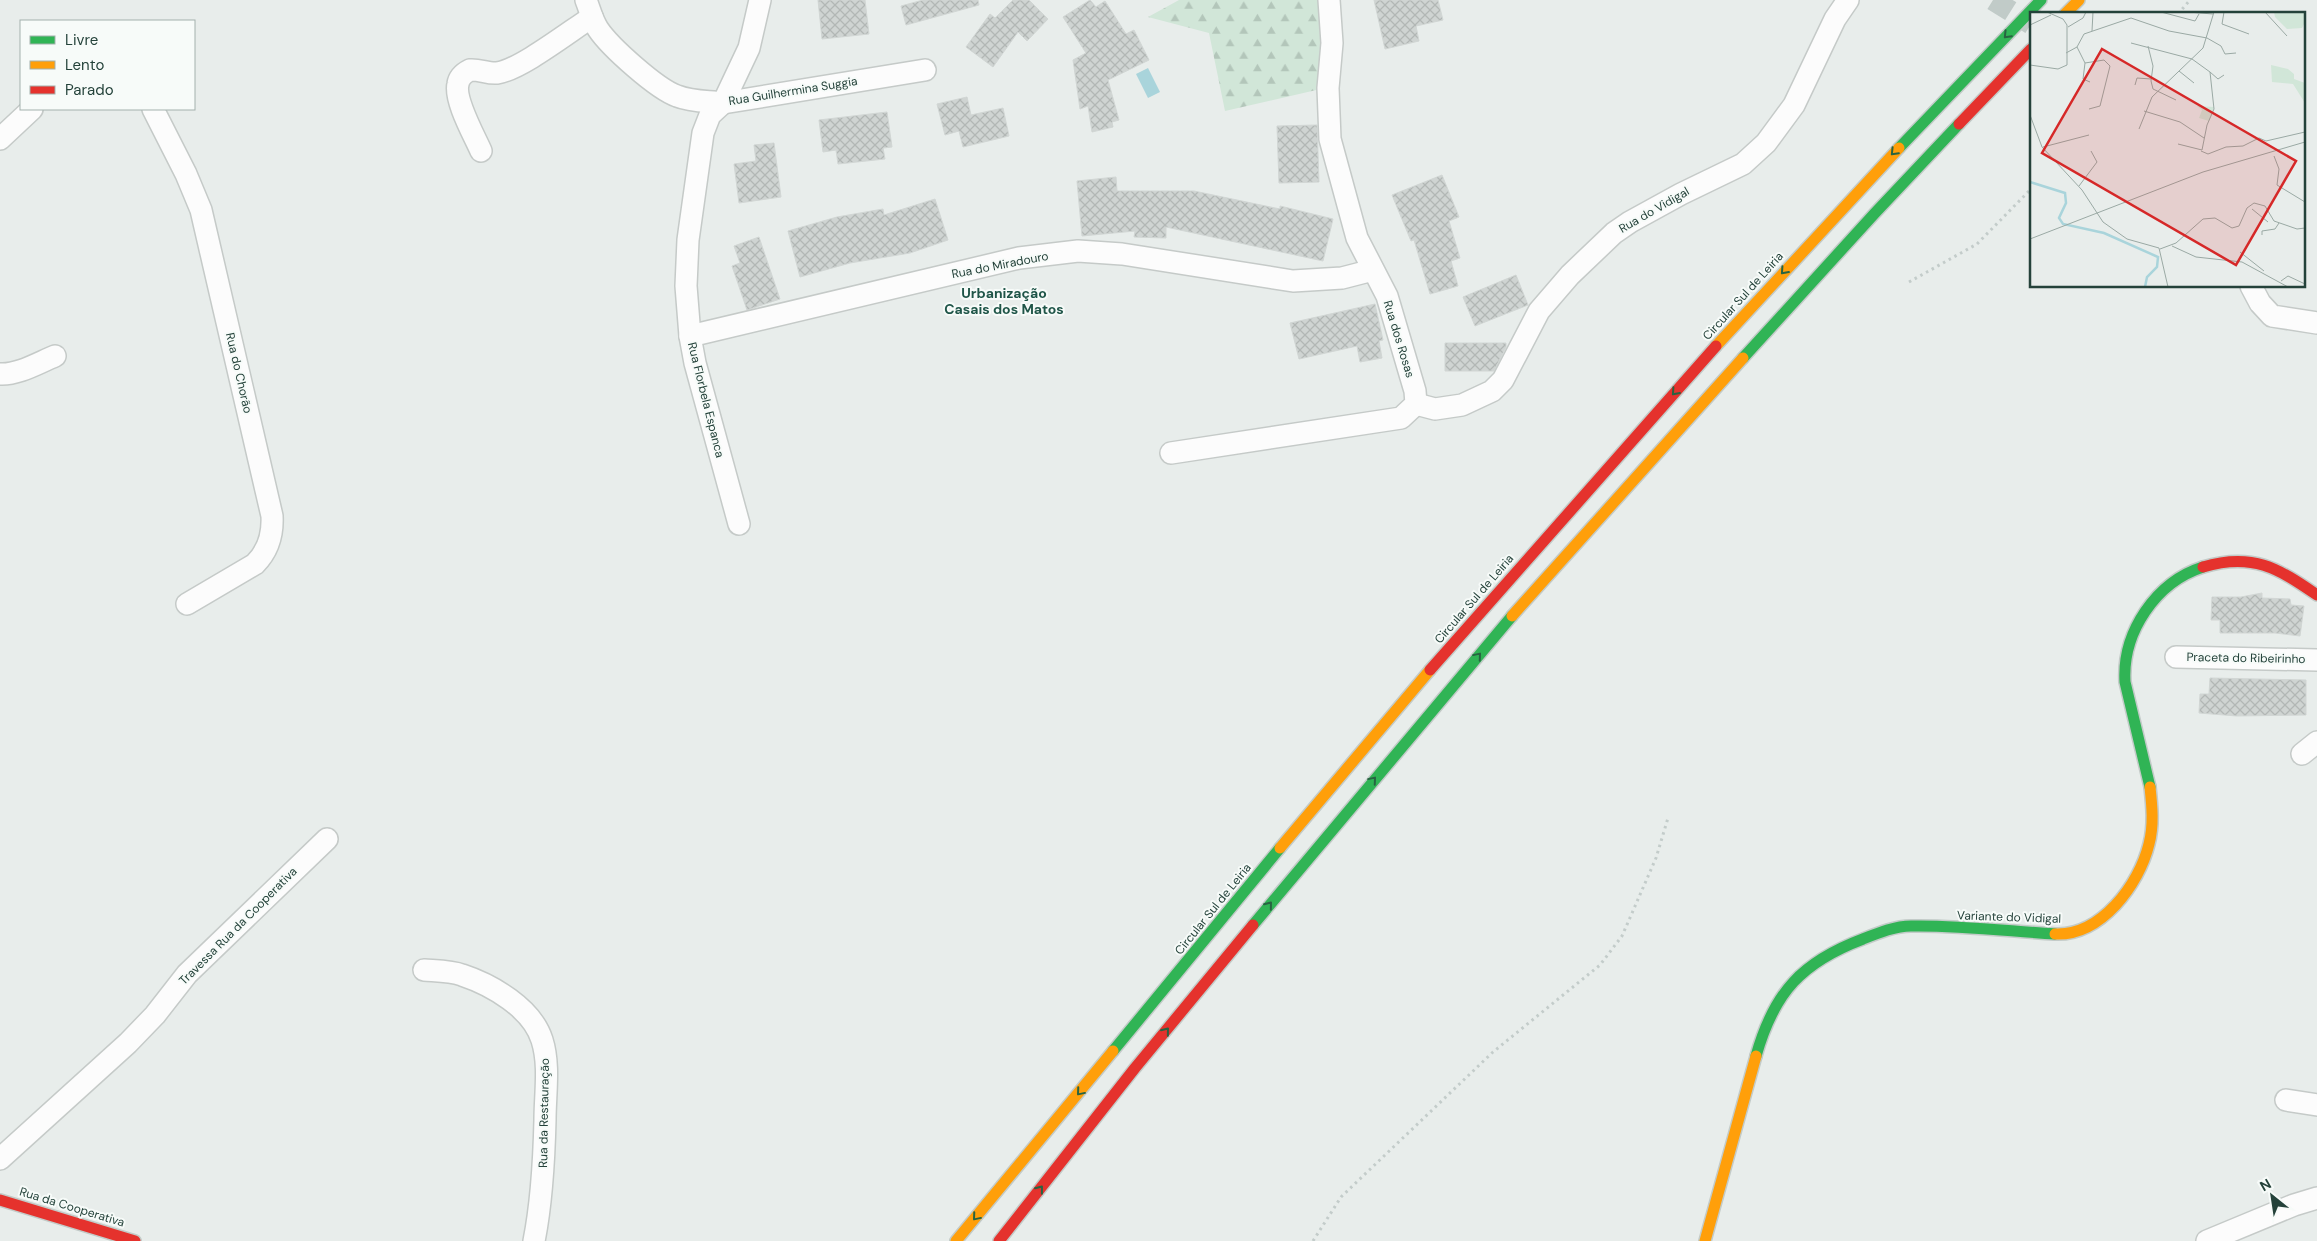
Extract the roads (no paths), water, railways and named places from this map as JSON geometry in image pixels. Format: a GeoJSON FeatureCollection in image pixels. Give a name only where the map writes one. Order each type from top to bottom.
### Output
{"type":"FeatureCollection","features":[{"type":"Feature","properties":{"kind":"main road","name":"Circular Sul de Leiria"},"geometry":{"type":"LineString","coordinates":[[956,1241],[1112,1055],[1296,829],[1512,574],[1852,195],[2041,0]]}},
{"type":"Feature","properties":{"kind":"main road"},"geometry":{"type":"LineString","coordinates":[[2067,12],[2079,0]]}},
{"type":"Feature","properties":{"kind":"main road"},"geometry":{"type":"LineString","coordinates":[[999,1241],[1135,1068],[1318,846],[1539,584],[1875,213],[2030,50]]}},
{"type":"Feature","properties":{"kind":"main road","name":"Variante do Vidigal"},"geometry":{"type":"LineString","coordinates":[[1705,1241],[1764,1028],[1781,996],[1810,965],[1839,948],[1881,932],[1909,926],[2063,934],[2087,928],[2109,914],[2125,893],[2149,852],[2154,827],[2153,801],[2127,692],[2126,662],[2134,631],[2146,609],[2160,591],[2189,571],[2215,563],[2245,561],[2270,566],[2317,595]]}},
{"type":"Feature","properties":{"kind":"main road","name":"Rua da Cooperativa"},"geometry":{"type":"LineString","coordinates":[[0,1200],[135,1241]]}},
{"type":"Feature","properties":{"kind":"street","name":"Rua Florbela Espanca"},"geometry":{"type":"LineString","coordinates":[[739,524],[714,438],[690,336],[686,286],[688,240],[702,133],[710,116],[723,103],[749,48],[760,0]]}},
{"type":"Feature","properties":{"kind":"street","name":"Rua dos Rosas"},"geometry":{"type":"LineString","coordinates":[[1330,0],[1332,42],[1328,96],[1330,139],[1357,238],[1387,296],[1415,391],[1416,404]]}},
{"type":"Feature","properties":{"kind":"street","name":"Rua do Vidigal"},"geometry":{"type":"LineString","coordinates":[[1416,404],[1435,409],[1462,405],[1492,391],[1503,380],[1539,311],[1570,275],[1614,233],[1630,222],[1696,186],[1743,164],[1766,143],[1794,105],[1836,19],[1848,0]]}},
{"type":"Feature","properties":{"kind":"street","name":"Rua Guilhermina Suggia"},"geometry":{"type":"LineString","coordinates":[[589,8],[599,30],[608,40],[665,90],[692,100],[723,103],[925,70]]}},
{"type":"Feature","properties":{"kind":"street"},"geometry":{"type":"LineString","coordinates":[[481,151],[460,100],[457,86],[460,79],[470,70],[497,73],[508,70],[546,48],[589,8]]}},
{"type":"Feature","properties":{"kind":"street"},"geometry":{"type":"LineString","coordinates":[[0,139],[31,110]]}},
{"type":"Feature","properties":{"kind":"street","name":"Rua do Chorão"},"geometry":{"type":"LineString","coordinates":[[154,110],[186,174],[200,210],[272,516],[271,538],[262,558],[187,604]]}},
{"type":"Feature","properties":{"kind":"street","name":"Rua do Miradouro"},"geometry":{"type":"LineString","coordinates":[[690,336],[1018,258],[1071,252],[1122,254],[1293,281],[1342,278],[1373,270]]}},
{"type":"Feature","properties":{"kind":"street"},"geometry":{"type":"LineString","coordinates":[[2252,288],[2260,303],[2272,316],[2317,323]]}},
{"type":"Feature","properties":{"kind":"street"},"geometry":{"type":"LineString","coordinates":[[0,374],[7,374],[55,356]]}},
{"type":"Feature","properties":{"kind":"street"},"geometry":{"type":"LineString","coordinates":[[1171,453],[1401,418],[1416,404]]}},
{"type":"Feature","properties":{"kind":"street","name":"Praceta do Ribeirinho"},"geometry":{"type":"LineString","coordinates":[[2176,657],[2317,660]]}},
{"type":"Feature","properties":{"kind":"street","name":"Travessa Rua da Cooperativa"},"geometry":{"type":"LineString","coordinates":[[0,1160],[128,1043],[155,1016],[187,974],[327,839]]}},
{"type":"Feature","properties":{"kind":"street","name":"Rua da Restauração"},"geometry":{"type":"LineString","coordinates":[[424,970],[461,974],[521,1007],[536,1025],[546,1057],[542,1192],[534,1241]]}},
{"type":"Feature","properties":{"kind":"street"},"geometry":{"type":"LineString","coordinates":[[2286,1100],[2317,1106]]}},
{"type":"Feature","properties":{"kind":"street"},"geometry":{"type":"LineString","coordinates":[[2208,1241],[2294,1205],[2317,1198]]}},
{"type":"Feature","properties":{"kind":"water"},"geometry":{"type":"Polygon","coordinates":[[[1148,68],[1160,92],[1148,98],[1136,74],[1148,68]]]}},
{"type":"Feature","properties":{"kind":"tunnel"},"geometry":{"type":"LineString","coordinates":[[1993,0],[2030,23]]}},
{"type":"Feature","properties":{"kind":"district","name":"Urbanização Casais dos Matos"},"geometry":{"type":"Point","coordinates":[1004,302]}}]}
